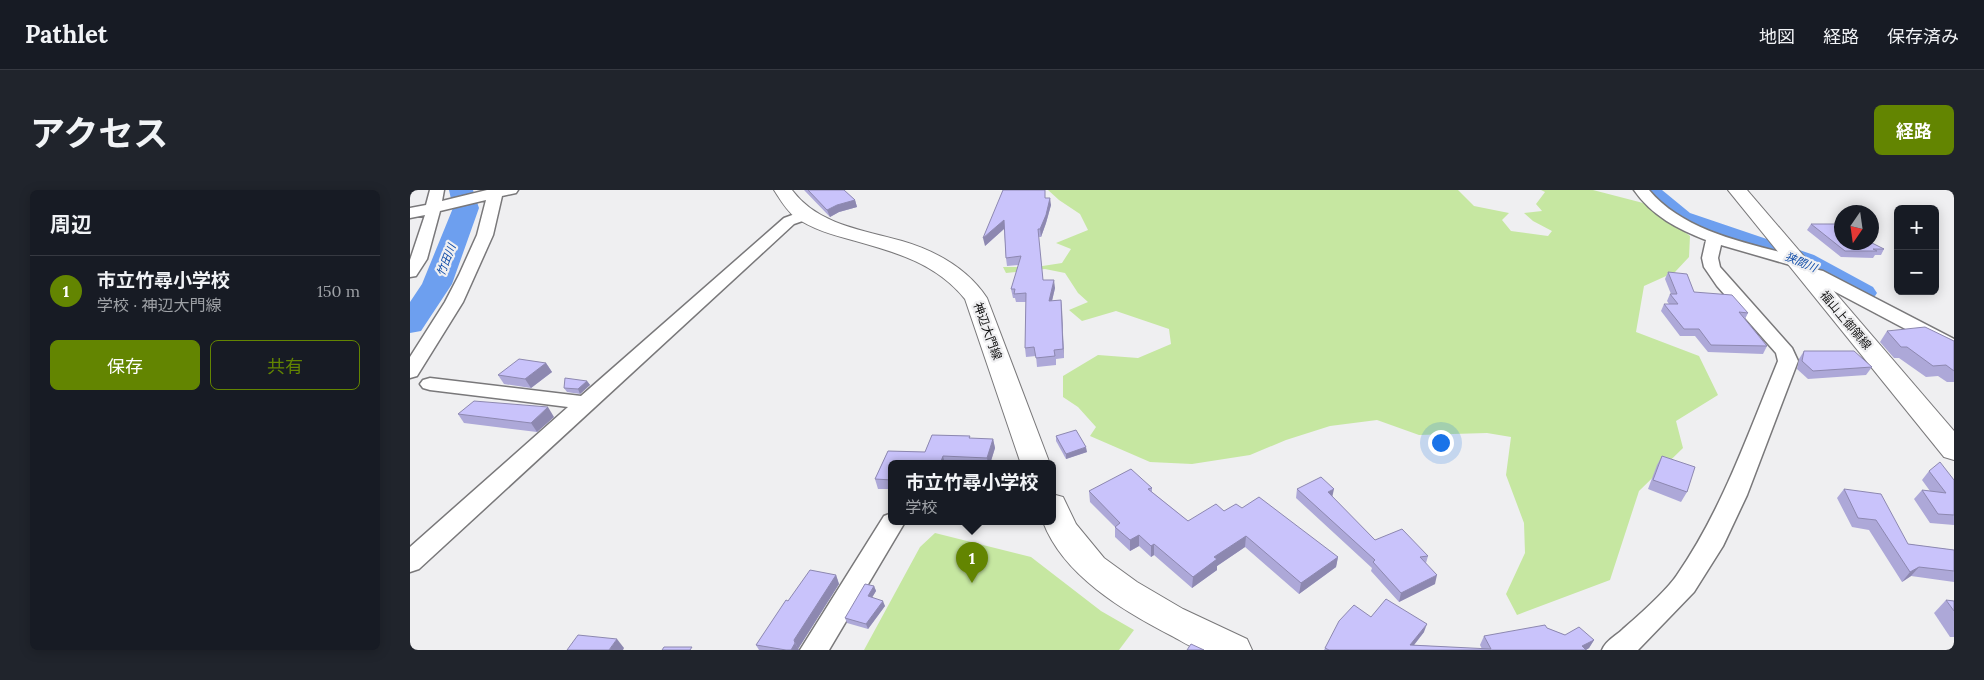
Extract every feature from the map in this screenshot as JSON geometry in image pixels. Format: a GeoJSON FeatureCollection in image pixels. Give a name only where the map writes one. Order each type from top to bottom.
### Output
{"type":"FeatureCollection","features":[{"type":"Feature","properties":{"kind":"main road","name":"神辺大門線"},"geometry":{"type":"LineString","coordinates":[[783,190],[793,204],[806,215],[834,228],[922,255],[962,280],[976,298],[1030,460]]}},
{"type":"Feature","properties":{"kind":"main road","name":"福山上御領線"},"geometry":{"type":"LineString","coordinates":[[1737,190],[1954,450]]}},
{"type":"Feature","properties":{"kind":"main road"},"geometry":{"type":"LineString","coordinates":[[1056,515],[1062,530],[1092,567],[1125,592],[1171,619],[1234,650]]}},
{"type":"Feature","properties":{"kind":"street"},"geometry":{"type":"LineString","coordinates":[[410,272],[419,259],[434,215],[437,190]]}},
{"type":"Feature","properties":{"kind":"street"},"geometry":{"type":"LineString","coordinates":[[1641,190],[1646,200],[1674,221],[1715,237],[1796,261],[1816,275],[1954,347]]}},
{"type":"Feature","properties":{"kind":"street"},"geometry":{"type":"LineString","coordinates":[[410,212],[497,192],[485,236],[454,302],[410,372]]}},
{"type":"Feature","properties":{"kind":"street"},"geometry":{"type":"LineString","coordinates":[[410,562],[789,221],[806,215]]}},
{"type":"Feature","properties":{"kind":"street"},"geometry":{"type":"LineString","coordinates":[[1616,650],[1632,639],[1685,585],[1714,539],[1735,496],[1788,361],[1784,352],[1712,267],[1710,258],[1715,237]]}},
{"type":"Feature","properties":{"kind":"street"},"geometry":{"type":"LineString","coordinates":[[430,384],[585,403]]}},
{"type":"Feature","properties":{"kind":"street"},"geometry":{"type":"LineString","coordinates":[[814,650],[890,525]]}},
{"type":"Feature","properties":{"kind":"green space"},"geometry":{"type":"Polygon","coordinates":[[[1048,190],[1458,190],[1474,206],[1509,213],[1502,220],[1511,231],[1548,236],[1552,231],[1533,221],[1524,213],[1542,211],[1536,204],[1545,192],[1541,190],[1593,190],[1647,204],[1690,236],[1689,257],[1675,272],[1644,286],[1636,332],[1699,356],[1718,395],[1676,421],[1683,448],[1639,491],[1610,580],[1517,615],[1506,594],[1525,553],[1524,523],[1506,475],[1511,437],[1487,433],[1419,435],[1377,420],[1330,426],[1286,440],[1250,455],[1192,464],[1150,462],[1090,436],[1096,427],[1078,407],[1063,397],[1063,376],[1098,355],[1138,358],[1171,344],[1169,329],[1116,311],[1082,321],[1069,310],[1088,302],[1078,293],[1065,273],[1045,269],[1006,273],[1003,267],[1036,267],[1062,263],[1071,249],[1056,243],[1088,230],[1080,214],[1048,190]]]}},
{"type":"Feature","properties":{"kind":"green space"},"geometry":{"type":"Polygon","coordinates":[[[935,533],[1031,557],[1101,611],[1134,630],[1119,650],[864,650],[920,547],[935,533]]]}},
{"type":"Feature","properties":{"kind":"building"},"geometry":{"type":"Polygon","coordinates":[[[808,190],[844,190],[855,200],[827,210],[808,190]]]}},
{"type":"Feature","properties":{"kind":"building"},"geometry":{"type":"Polygon","coordinates":[[[1003,190],[1045,190],[1045,198],[1050,198],[1046,215],[1040,229],[1038,229],[1043,280],[1054,280],[1049,301],[1061,300],[1063,349],[1054,350],[1055,356],[1036,358],[1034,347],[1025,348],[1026,293],[1014,294],[1015,289],[1011,289],[1021,256],[1006,258],[1004,220],[983,238],[1003,190]]]}},
{"type":"Feature","properties":{"kind":"building"},"geometry":{"type":"Polygon","coordinates":[[[1811,224],[1834,224],[1834,242],[1811,224]]]}},
{"type":"Feature","properties":{"kind":"building"},"geometry":{"type":"Polygon","coordinates":[[[1844,250],[1877,251],[1845,251],[1844,250]]]}},
{"type":"Feature","properties":{"kind":"building"},"geometry":{"type":"Polygon","coordinates":[[[1668,272],[1687,274],[1694,292],[1732,295],[1748,313],[1739,312],[1767,346],[1711,345],[1699,329],[1684,329],[1664,304],[1678,304],[1670,294],[1677,294],[1668,272]]]}},
{"type":"Feature","properties":{"kind":"building"},"geometry":{"type":"Polygon","coordinates":[[[1925,327],[1954,341],[1954,371],[1946,365],[1933,366],[1907,347],[1901,347],[1887,331],[1925,327]]]}},
{"type":"Feature","properties":{"kind":"building"},"geometry":{"type":"Polygon","coordinates":[[[1804,351],[1854,351],[1872,367],[1813,371],[1802,361],[1804,351]]]}},
{"type":"Feature","properties":{"kind":"building"},"geometry":{"type":"Polygon","coordinates":[[[519,359],[546,363],[525,379],[498,375],[519,359]]]}},
{"type":"Feature","properties":{"kind":"building"},"geometry":{"type":"Polygon","coordinates":[[[565,378],[587,381],[578,389],[564,388],[565,378]]]}},
{"type":"Feature","properties":{"kind":"building"},"geometry":{"type":"Polygon","coordinates":[[[474,401],[548,407],[531,423],[458,414],[474,401]]]}},
{"type":"Feature","properties":{"kind":"building"},"geometry":{"type":"Polygon","coordinates":[[[1076,430],[1086,447],[1066,454],[1056,436],[1076,430]]]}},
{"type":"Feature","properties":{"kind":"building"},"geometry":{"type":"Polygon","coordinates":[[[932,435],[993,439],[987,458],[943,456],[942,460],[888,460],[888,480],[875,479],[888,451],[925,452],[932,435]]]}},
{"type":"Feature","properties":{"kind":"building"},"geometry":{"type":"Polygon","coordinates":[[[1662,456],[1695,467],[1687,492],[1653,480],[1662,456]]]}},
{"type":"Feature","properties":{"kind":"building"},"geometry":{"type":"Polygon","coordinates":[[[1940,462],[1954,480],[1954,515],[1938,514],[1922,490],[1946,493],[1929,471],[1940,462]]]}},
{"type":"Feature","properties":{"kind":"building"},"geometry":{"type":"Polygon","coordinates":[[[1131,469],[1152,488],[1148,489],[1188,521],[1216,504],[1224,511],[1236,504],[1242,508],[1259,497],[1338,557],[1301,583],[1246,536],[1214,557],[1217,559],[1193,577],[1154,544],[1151,546],[1139,535],[1130,540],[1115,527],[1120,523],[1089,491],[1131,469]]]}},
{"type":"Feature","properties":{"kind":"building"},"geometry":{"type":"Polygon","coordinates":[[[1321,477],[1334,489],[1328,492],[1375,540],[1402,529],[1428,556],[1420,557],[1437,575],[1401,593],[1373,562],[1375,560],[1297,489],[1321,477]]]}},
{"type":"Feature","properties":{"kind":"building"},"geometry":{"type":"Polygon","coordinates":[[[1844,489],[1881,494],[1908,544],[1954,550],[1954,571],[1919,567],[1910,572],[1876,520],[1858,518],[1844,489]]]}},
{"type":"Feature","properties":{"kind":"building"},"geometry":{"type":"Polygon","coordinates":[[[810,570],[836,575],[794,640],[795,643],[791,650],[756,645],[786,600],[788,601],[810,570]]]}},
{"type":"Feature","properties":{"kind":"building"},"geometry":{"type":"Polygon","coordinates":[[[865,584],[874,586],[868,596],[883,601],[866,624],[845,618],[865,584]]]}},
{"type":"Feature","properties":{"kind":"building"},"geometry":{"type":"Polygon","coordinates":[[[1386,599],[1427,624],[1410,645],[1491,649],[1484,636],[1545,625],[1547,628],[1565,635],[1579,627],[1594,640],[1582,646],[1586,650],[1329,650],[1325,648],[1339,621],[1354,605],[1371,617],[1386,599]]]}},
{"type":"Feature","properties":{"kind":"building"},"geometry":{"type":"Polygon","coordinates":[[[1946,600],[1954,601],[1954,611],[1946,600]]]}},
{"type":"Feature","properties":{"kind":"building"},"geometry":{"type":"Polygon","coordinates":[[[578,635],[617,639],[609,650],[567,650],[578,635]]]}},
{"type":"Feature","properties":{"kind":"building"},"geometry":{"type":"Polygon","coordinates":[[[1191,644],[1204,650],[1187,650],[1191,644]]]}},
{"type":"Feature","properties":{"kind":"building"},"geometry":{"type":"Polygon","coordinates":[[[664,647],[692,647],[690,650],[662,650],[664,647]]]}},
{"type":"Feature","properties":{"kind":"waterway","name":"竹田川"},"geometry":{"type":"LineString","coordinates":[[410,324],[437,284],[466,208],[461,190]]}},
{"type":"Feature","properties":{"kind":"waterway","name":"狭間川"},"geometry":{"type":"LineString","coordinates":[[1647,190],[1681,218],[1804,261],[1862,293]]}},
{"type":"Feature","properties":{"kind":"place","name":"市立竹尋小学校"},"geometry":{"type":"Point","coordinates":[972,583]}}]}
